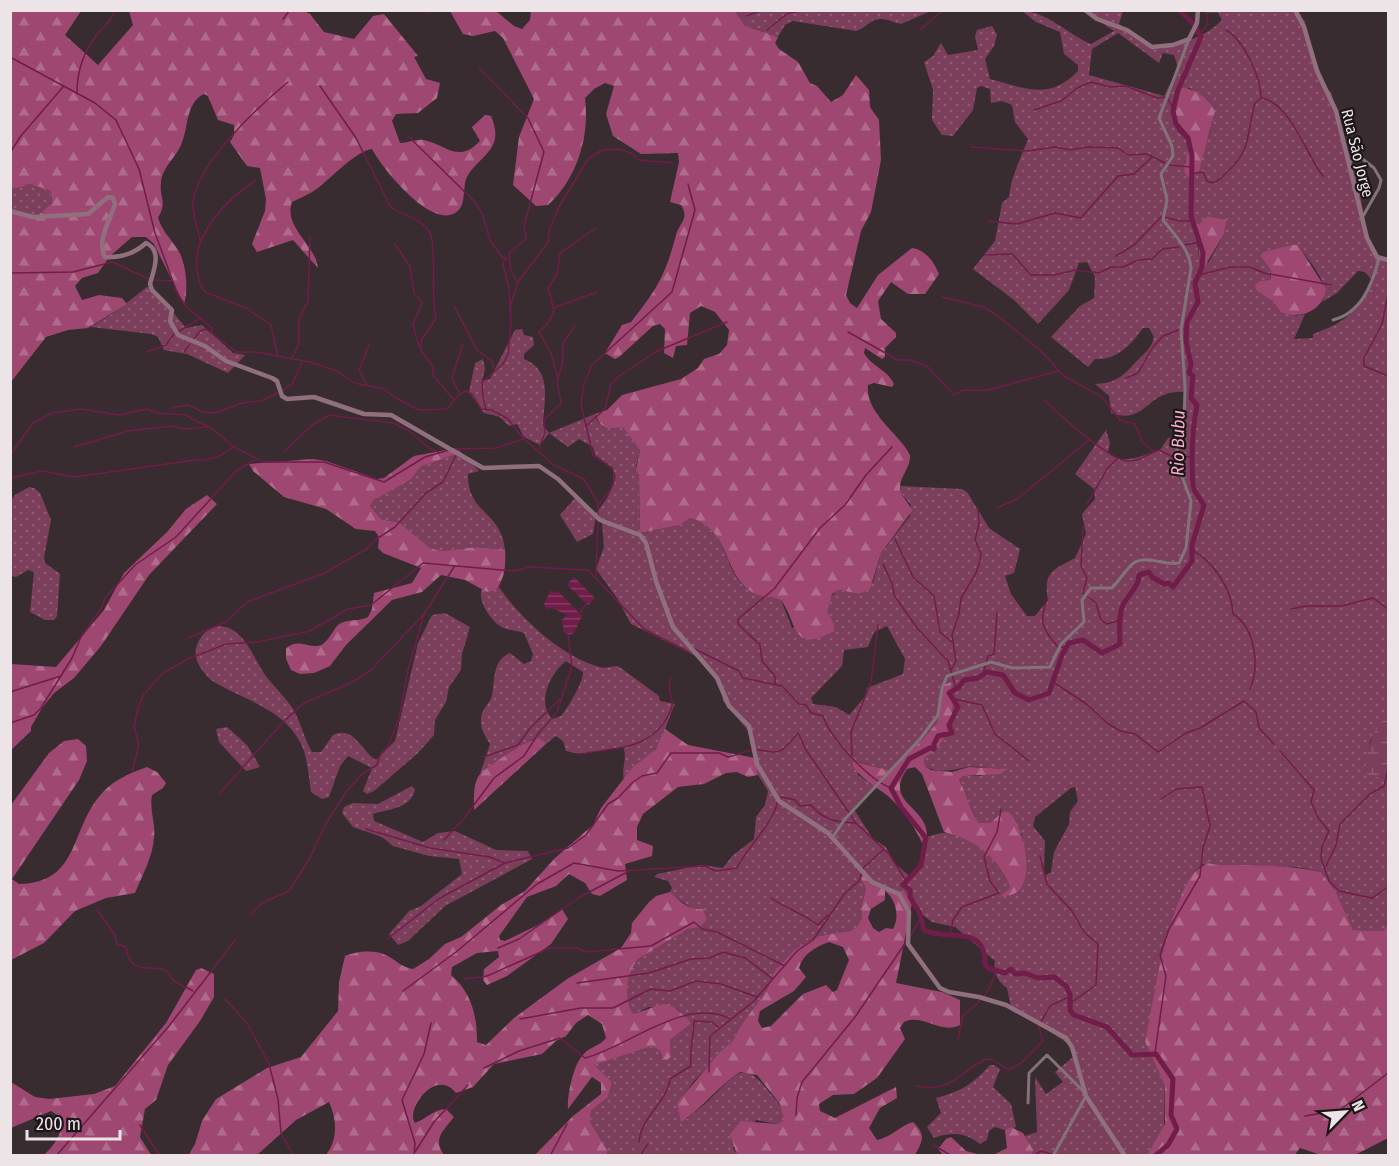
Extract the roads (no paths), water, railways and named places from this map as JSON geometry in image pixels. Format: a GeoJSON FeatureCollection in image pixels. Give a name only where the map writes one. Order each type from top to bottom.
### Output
{"type":"FeatureCollection","features":[{"type":"Feature","properties":{"kind":"street"},"geometry":{"type":"LineString","coordinates":[[1085,10],[1097,19],[1127,30],[1152,47],[1173,45],[1189,39]]}},
{"type":"Feature","properties":{"kind":"street"},"geometry":{"type":"LineString","coordinates":[[832,838],[844,819],[920,739],[938,715],[942,688],[947,676],[991,662],[1012,668],[1050,667],[1061,644],[1084,622],[1082,600],[1091,588],[1112,588],[1134,562],[1148,559],[1168,565],[1179,563],[1186,548],[1191,501],[1175,457],[1184,425],[1185,387],[1181,330],[1191,268],[1190,261],[1176,236],[1163,220],[1167,200],[1161,174],[1173,156],[1172,146],[1159,118],[1197,23],[1198,10]]}},
{"type":"Feature","properties":{"kind":"street"},"geometry":{"type":"LineString","coordinates":[[1206,10],[1221,10]]}},
{"type":"Feature","properties":{"kind":"street","name":"Rua São Jorge"},"geometry":{"type":"LineString","coordinates":[[1296,10],[1304,27],[1317,71],[1336,111],[1362,218],[1370,245],[1379,259]]}},
{"type":"Feature","properties":{"kind":"street"},"geometry":{"type":"LineString","coordinates":[[1350,162],[1360,157],[1365,159],[1381,180],[1362,218]]}},
{"type":"Feature","properties":{"kind":"street"},"geometry":{"type":"LineString","coordinates":[[10,211],[33,217],[88,214],[108,197],[113,198],[115,204],[107,221],[102,252],[105,257],[128,255],[146,243],[151,245],[155,251],[156,270],[150,284],[152,290],[172,310],[170,321],[178,335],[205,346],[226,361],[272,378],[277,381],[282,396],[287,399],[314,397],[364,414],[391,415],[483,468],[539,466],[558,479],[600,520],[631,530],[646,543],[656,582],[673,627],[717,678],[729,706],[749,726],[757,764],[779,801],[819,826],[865,876],[899,894],[909,912],[908,944],[940,988],[1006,1005],[1066,1038],[1075,1055],[1086,1095],[1053,1155]]}},
{"type":"Feature","properties":{"kind":"street"},"geometry":{"type":"LineString","coordinates":[[1333,320],[1347,315],[1358,305],[1372,280],[1379,259],[1389,260]]}},
{"type":"Feature","properties":{"kind":"street"},"geometry":{"type":"LineString","coordinates":[[1028,1103],[1029,1073],[1047,1055],[1086,1095],[1125,1155]]}},
{"type":"Feature","properties":{"kind":"waterway"},"geometry":{"type":"LineString","coordinates":[[77,92],[78,76],[85,54],[98,33],[112,18],[115,10]]}},
{"type":"Feature","properties":{"kind":"waterway"},"geometry":{"type":"LineString","coordinates":[[283,19],[290,10]]}},
{"type":"Feature","properties":{"kind":"waterway"},"geometry":{"type":"LineString","coordinates":[[746,16],[762,10]]}},
{"type":"Feature","properties":{"kind":"waterway"},"geometry":{"type":"LineString","coordinates":[[767,30],[788,13],[807,10]]}},
{"type":"Feature","properties":{"kind":"waterway","name":"Rio Bubu"},"geometry":{"type":"LineString","coordinates":[[920,30],[943,10]]}},
{"type":"Feature","properties":{"kind":"waterway","name":"Rio Bubu"},"geometry":{"type":"LineString","coordinates":[[1155,1156],[1168,1145],[1177,1129],[1171,1115],[1173,1079],[1156,1054],[1132,1055],[1107,1027],[1074,1015],[1070,1010],[1070,994],[1066,986],[1054,977],[1038,978],[1025,973],[1015,974],[1011,969],[1005,973],[988,968],[985,965],[984,952],[972,939],[924,930],[920,914],[910,897],[910,890],[903,885],[921,865],[926,838],[901,807],[891,788],[909,759],[930,748],[934,749],[938,736],[952,733],[949,725],[958,707],[949,693],[959,687],[964,680],[978,678],[987,672],[1003,675],[1015,693],[1029,700],[1049,693],[1062,655],[1069,643],[1083,640],[1102,653],[1120,644],[1121,609],[1137,583],[1139,575],[1149,572],[1152,577],[1164,584],[1169,583],[1173,587],[1192,561],[1192,545],[1204,505],[1193,487],[1192,445],[1197,405],[1191,398],[1193,376],[1189,373],[1191,364],[1186,341],[1187,322],[1198,302],[1195,283],[1202,267],[1203,253],[1191,216],[1192,156],[1188,138],[1176,124],[1173,111],[1178,90],[1201,37],[1193,23],[1179,10]]}},
{"type":"Feature","properties":{"kind":"waterway"},"geometry":{"type":"LineString","coordinates":[[1200,33],[1208,24],[1206,12]]}},
{"type":"Feature","properties":{"kind":"waterway"},"geometry":{"type":"LineString","coordinates":[[1190,174],[1203,172],[1207,181],[1213,183],[1221,179],[1238,161],[1246,146],[1255,103],[1261,98],[1258,80],[1250,60],[1239,42],[1226,30]]}},
{"type":"Feature","properties":{"kind":"waterway"},"geometry":{"type":"LineString","coordinates":[[10,57],[95,103],[116,120],[139,169],[155,233],[178,295],[187,307],[212,328],[212,332]]}},
{"type":"Feature","properties":{"kind":"waterway"},"geometry":{"type":"LineString","coordinates":[[479,68],[528,118],[544,152],[524,226],[526,239],[509,253],[511,271],[517,282]]}},
{"type":"Feature","properties":{"kind":"waterway"},"geometry":{"type":"LineString","coordinates":[[200,240],[193,203],[205,171],[231,137],[288,82]]}},
{"type":"Feature","properties":{"kind":"waterway"},"geometry":{"type":"LineString","coordinates":[[1034,110],[1061,101],[1077,88],[1091,82],[1110,87],[1126,86],[1157,98],[1165,97]]}},
{"type":"Feature","properties":{"kind":"waterway"},"geometry":{"type":"LineString","coordinates":[[320,86],[356,138],[390,206],[421,223],[431,235],[436,318],[421,341],[421,349]]}},
{"type":"Feature","properties":{"kind":"waterway"},"geometry":{"type":"LineString","coordinates":[[10,153],[20,137],[63,87]]}},
{"type":"Feature","properties":{"kind":"waterway"},"geometry":{"type":"LineString","coordinates":[[1262,98],[1281,109],[1297,131],[1323,176]]}},
{"type":"Feature","properties":{"kind":"waterway","name":"Rio Bubu"},"geometry":{"type":"LineString","coordinates":[[1168,99],[1173,108]]}},
{"type":"Feature","properties":{"kind":"waterway"},"geometry":{"type":"LineString","coordinates":[[409,137],[473,200],[482,213],[490,240],[501,256],[508,260]]}},
{"type":"Feature","properties":{"kind":"waterway"},"geometry":{"type":"LineString","coordinates":[[971,147],[1028,151],[1055,147],[1070,150],[1087,147],[1118,148],[1128,155],[1147,154],[1165,163]]}},
{"type":"Feature","properties":{"kind":"waterway"},"geometry":{"type":"LineString","coordinates":[[510,307],[518,282],[548,242],[549,231],[559,207],[588,159],[602,150],[618,149],[631,153],[639,160],[672,163]]}},
{"type":"Feature","properties":{"kind":"waterway"},"geometry":{"type":"LineString","coordinates":[[988,221],[1017,224],[1055,213],[1081,218],[1118,176],[1134,174],[1152,157]]}},
{"type":"Feature","properties":{"kind":"waterway"},"geometry":{"type":"LineString","coordinates":[[1169,165],[1192,167]]}},
{"type":"Feature","properties":{"kind":"waterway"},"geometry":{"type":"LineString","coordinates":[[255,181],[233,198],[212,221],[204,234],[196,261],[201,286],[205,292],[246,308],[271,325],[278,357]]}},
{"type":"Feature","properties":{"kind":"waterway"},"geometry":{"type":"LineString","coordinates":[[599,503],[613,486],[615,476],[609,466],[593,455],[581,405],[584,384],[592,365],[672,292],[695,210],[688,184]]}},
{"type":"Feature","properties":{"kind":"waterway"},"geometry":{"type":"LineString","coordinates":[[1116,256],[1134,245],[1161,217]]}},
{"type":"Feature","properties":{"kind":"waterway"},"geometry":{"type":"LineString","coordinates":[[1164,217],[1193,221]]}},
{"type":"Feature","properties":{"kind":"waterway"},"geometry":{"type":"LineString","coordinates":[[558,379],[551,353],[539,332],[549,322],[554,310],[548,288],[557,274],[560,253],[596,228]]}},
{"type":"Feature","properties":{"kind":"waterway"},"geometry":{"type":"LineString","coordinates":[[291,360],[299,344],[299,319],[308,301],[310,237]]}},
{"type":"Feature","properties":{"kind":"waterway"},"geometry":{"type":"LineString","coordinates":[[1185,245],[1199,242]]}},
{"type":"Feature","properties":{"kind":"waterway"},"geometry":{"type":"LineString","coordinates":[[395,244],[410,266],[414,293],[422,302],[413,325],[419,346]]}},
{"type":"Feature","properties":{"kind":"waterway"},"geometry":{"type":"LineString","coordinates":[[985,255],[1012,254],[1031,275],[1054,275],[1075,270],[1099,273],[1111,267],[1123,267],[1138,260],[1152,259],[1162,249],[1179,247]]}},
{"type":"Feature","properties":{"kind":"waterway"},"geometry":{"type":"LineString","coordinates":[[486,409],[482,382],[503,364],[508,354],[511,322],[509,287],[503,265],[505,258]]}},
{"type":"Feature","properties":{"kind":"waterway"},"geometry":{"type":"LineString","coordinates":[[10,273],[73,272],[112,262],[149,279]]}},
{"type":"Feature","properties":{"kind":"waterway"},"geometry":{"type":"LineString","coordinates":[[1199,275],[1230,267],[1250,267],[1264,273],[1331,285]]}},
{"type":"Feature","properties":{"kind":"waterway"},"geometry":{"type":"LineString","coordinates":[[154,280],[173,281]]}},
{"type":"Feature","properties":{"kind":"waterway"},"geometry":{"type":"LineString","coordinates":[[553,308],[597,292]]}},
{"type":"Feature","properties":{"kind":"waterway"},"geometry":{"type":"LineString","coordinates":[[1388,294],[1382,324],[1364,358],[1364,366],[1388,376]]}},
{"type":"Feature","properties":{"kind":"waterway"},"geometry":{"type":"LineString","coordinates":[[942,297],[983,307],[998,316],[1041,351],[1064,376],[1102,397],[1120,420],[1135,424],[1142,442],[1154,452],[1159,450],[1173,457]]}},
{"type":"Feature","properties":{"kind":"waterway"},"geometry":{"type":"LineString","coordinates":[[454,306],[477,350],[492,361],[494,369]]}},
{"type":"Feature","properties":{"kind":"waterway"},"geometry":{"type":"LineString","coordinates":[[179,331],[201,318]]}},
{"type":"Feature","properties":{"kind":"waterway"},"geometry":{"type":"LineString","coordinates":[[587,425],[605,409],[611,384],[619,376],[655,352],[727,322]]}},
{"type":"Feature","properties":{"kind":"waterway"},"geometry":{"type":"LineString","coordinates":[[539,449],[545,432],[544,420],[561,403],[557,381],[563,362],[563,343],[575,326]]}},
{"type":"Feature","properties":{"kind":"waterway"},"geometry":{"type":"LineString","coordinates":[[194,339],[200,331],[206,329],[236,352],[256,352],[310,362],[337,371],[354,383],[384,389],[419,410],[447,409],[460,394],[466,391],[473,395],[481,409],[492,410],[508,419],[524,439],[554,465],[584,479],[598,503],[598,516]]}},
{"type":"Feature","properties":{"kind":"waterway"},"geometry":{"type":"LineString","coordinates":[[1126,378],[1138,373],[1153,347],[1163,336],[1179,330]]}},
{"type":"Feature","properties":{"kind":"waterway"},"geometry":{"type":"LineString","coordinates":[[848,332],[898,360],[909,360],[927,366],[954,395],[963,390],[988,390],[1058,371]]}},
{"type":"Feature","properties":{"kind":"waterway"},"geometry":{"type":"LineString","coordinates":[[146,352],[166,345],[174,334]]}},
{"type":"Feature","properties":{"kind":"waterway"},"geometry":{"type":"LineString","coordinates":[[184,352],[190,344]]}},
{"type":"Feature","properties":{"kind":"waterway"},"geometry":{"type":"LineString","coordinates":[[459,393],[452,378],[463,344]]}},
{"type":"Feature","properties":{"kind":"waterway"},"geometry":{"type":"LineString","coordinates":[[367,385],[359,370],[369,345]]}},
{"type":"Feature","properties":{"kind":"waterway"},"geometry":{"type":"LineString","coordinates":[[421,350],[433,367],[433,375],[453,399]]}},
{"type":"Feature","properties":{"kind":"waterway"},"geometry":{"type":"LineString","coordinates":[[283,390],[292,384],[302,363]]}},
{"type":"Feature","properties":{"kind":"waterway"},"geometry":{"type":"LineString","coordinates":[[171,408],[188,405],[203,412],[215,413],[242,403],[261,401],[280,392]]}},
{"type":"Feature","properties":{"kind":"waterway"},"geometry":{"type":"LineString","coordinates":[[1044,400],[1084,435],[1120,459],[1135,460],[1154,452]]}},
{"type":"Feature","properties":{"kind":"waterway"},"geometry":{"type":"LineString","coordinates":[[10,455],[33,423],[52,413],[81,409],[119,415],[147,409],[157,413],[185,415],[213,429],[234,447],[263,462],[324,462],[384,482],[425,457],[449,450]]}},
{"type":"Feature","properties":{"kind":"waterway"},"geometry":{"type":"LineString","coordinates":[[285,451],[312,425],[329,415],[393,423],[408,430],[429,448],[438,452]]}},
{"type":"Feature","properties":{"kind":"waterway"},"geometry":{"type":"LineString","coordinates":[[74,447],[128,431],[172,426],[185,429],[207,427]]}},
{"type":"Feature","properties":{"kind":"waterway"},"geometry":{"type":"LineString","coordinates":[[455,449],[496,448],[524,439]]}},
{"type":"Feature","properties":{"kind":"waterway"},"geometry":{"type":"LineString","coordinates":[[997,508],[1017,499],[1089,440]]}},
{"type":"Feature","properties":{"kind":"waterway"},"geometry":{"type":"LineString","coordinates":[[10,478],[42,471],[74,477],[206,460],[219,456],[233,447]]}},
{"type":"Feature","properties":{"kind":"waterway"},"geometry":{"type":"LineString","coordinates":[[775,684],[775,676],[762,661],[760,645],[738,624],[738,619],[774,589],[820,528],[845,505],[866,475],[892,447]]}},
{"type":"Feature","properties":{"kind":"waterway"},"geometry":{"type":"LineString","coordinates":[[188,638],[226,622],[247,602],[325,573],[368,548],[375,540],[395,527],[426,493],[443,482],[456,455]]}},
{"type":"Feature","properties":{"kind":"waterway"},"geometry":{"type":"LineString","coordinates":[[1177,456],[1191,457]]}},
{"type":"Feature","properties":{"kind":"waterway"},"geometry":{"type":"LineString","coordinates":[[1087,504],[1107,469],[1118,458]]}},
{"type":"Feature","properties":{"kind":"waterway"},"geometry":{"type":"LineString","coordinates":[[10,723],[34,715],[41,708],[72,658],[81,637],[102,607],[105,598],[135,565],[176,537],[236,471],[254,460]]}},
{"type":"Feature","properties":{"kind":"waterway"},"geometry":{"type":"LineString","coordinates":[[951,670],[956,661],[952,635],[959,614],[961,598],[976,573],[980,561],[981,553],[975,540],[979,524],[978,508]]}},
{"type":"Feature","properties":{"kind":"waterway"},"geometry":{"type":"LineString","coordinates":[[596,576],[598,521]]}},
{"type":"Feature","properties":{"kind":"waterway"},"geometry":{"type":"LineString","coordinates":[[1083,526],[1081,566],[1087,578],[1083,593],[1096,603],[1101,620],[1107,624],[1120,620]]}},
{"type":"Feature","properties":{"kind":"waterway"},"geometry":{"type":"LineString","coordinates":[[895,539],[913,577],[934,596],[940,632],[953,643]]}},
{"type":"Feature","properties":{"kind":"waterway"},"geometry":{"type":"LineString","coordinates":[[1192,550],[1214,568],[1229,595],[1233,614],[1240,620],[1251,637],[1255,669],[1250,689]]}},
{"type":"Feature","properties":{"kind":"waterway"},"geometry":{"type":"LineString","coordinates":[[132,771],[139,745],[134,727],[138,708],[144,694],[163,673],[188,659],[226,644],[257,642],[310,631],[348,609],[371,605],[423,563],[513,571],[531,567],[588,570],[644,629],[689,652]]}},
{"type":"Feature","properties":{"kind":"waterway"},"geometry":{"type":"LineString","coordinates":[[883,564],[892,583],[894,595],[917,628],[948,661],[956,688]]}},
{"type":"Feature","properties":{"kind":"waterway"},"geometry":{"type":"LineString","coordinates":[[220,793],[283,722],[304,703],[351,683],[371,670],[424,614],[454,567]]}},
{"type":"Feature","properties":{"kind":"waterway"},"geometry":{"type":"LineString","coordinates":[[1048,598],[1043,612],[1043,624],[1048,635],[1058,647],[1066,647]]}},
{"type":"Feature","properties":{"kind":"waterway"},"geometry":{"type":"LineString","coordinates":[[1291,609],[1306,606],[1341,606],[1373,598],[1388,609]]}},
{"type":"Feature","properties":{"kind":"waterway"},"geometry":{"type":"LineString","coordinates":[[580,613],[587,602]]}},
{"type":"Feature","properties":{"kind":"waterway"},"geometry":{"type":"LineString","coordinates":[[983,674],[988,656],[994,654],[997,613]]}},
{"type":"Feature","properties":{"kind":"waterway"},"geometry":{"type":"LineString","coordinates":[[251,915],[262,903],[289,891],[346,792],[362,774],[377,765],[380,755],[388,746],[399,718],[408,670],[424,614]]}},
{"type":"Feature","properties":{"kind":"waterway"},"geometry":{"type":"LineString","coordinates":[[852,755],[851,732],[871,682],[878,625]]}},
{"type":"Feature","properties":{"kind":"waterway"},"geometry":{"type":"LineString","coordinates":[[444,840],[465,817],[494,778],[524,756],[538,734],[557,712],[572,666],[568,634]]}},
{"type":"Feature","properties":{"kind":"waterway"},"geometry":{"type":"LineString","coordinates":[[693,648],[739,671],[743,678],[782,686],[799,704],[806,705],[811,713],[823,716],[833,735],[851,757],[882,784],[891,788]]}},
{"type":"Feature","properties":{"kind":"waterway"},"geometry":{"type":"LineString","coordinates":[[10,692],[61,676]]}},
{"type":"Feature","properties":{"kind":"waterway"},"geometry":{"type":"LineString","coordinates":[[579,754],[632,745],[654,733],[671,710],[669,686],[671,678]]}},
{"type":"Feature","properties":{"kind":"waterway"},"geometry":{"type":"LineString","coordinates":[[1053,682],[1088,705],[1107,723],[1120,731],[1135,734],[1158,752],[1186,733],[1200,728],[1244,701],[1256,712],[1259,728],[1274,744]]}},
{"type":"Feature","properties":{"kind":"waterway"},"geometry":{"type":"LineString","coordinates":[[483,757],[518,745],[530,728],[560,699]]}},
{"type":"Feature","properties":{"kind":"waterway"},"geometry":{"type":"LineString","coordinates":[[954,699],[982,705],[995,734],[1029,761]]}},
{"type":"Feature","properties":{"kind":"waterway"},"geometry":{"type":"LineString","coordinates":[[387,939],[440,898],[505,863],[568,848],[586,835],[608,804],[642,776],[657,773],[671,753],[719,753],[728,757],[747,751],[774,752],[783,749],[798,733],[806,750],[856,823],[890,855],[906,881]]}},
{"type":"Feature","properties":{"kind":"waterway"},"geometry":{"type":"LineString","coordinates":[[1280,751],[1314,790],[1311,802],[1319,819],[1329,831],[1322,846],[1321,858],[1329,881],[1339,891],[1372,898],[1388,887]]}},
{"type":"Feature","properties":{"kind":"waterway"},"geometry":{"type":"LineString","coordinates":[[1326,866],[1336,845],[1340,824],[1370,794],[1384,786],[1388,770]]}},
{"type":"Feature","properties":{"kind":"waterway"},"geometry":{"type":"LineString","coordinates":[[1155,1053],[1166,976],[1160,955],[1169,929],[1200,876],[1203,848],[1210,826],[1202,787],[1176,789],[1161,799]]}},
{"type":"Feature","properties":{"kind":"waterway"},"geometry":{"type":"LineString","coordinates":[[780,799],[782,797],[795,800],[800,806],[811,805],[820,814],[830,819],[856,823]]}},
{"type":"Feature","properties":{"kind":"waterway"},"geometry":{"type":"LineString","coordinates":[[403,991],[456,952],[537,884],[574,863],[618,871],[705,866],[716,871],[737,868],[772,817],[777,802]]}},
{"type":"Feature","properties":{"kind":"waterway"},"geometry":{"type":"LineString","coordinates":[[950,935],[953,920],[962,907],[999,893],[990,881],[984,857],[997,832],[1001,809]]}},
{"type":"Feature","properties":{"kind":"waterway"},"geometry":{"type":"LineString","coordinates":[[366,829],[430,848],[490,857],[505,863]]}},
{"type":"Feature","properties":{"kind":"waterway"},"geometry":{"type":"LineString","coordinates":[[709,1072],[710,1036],[754,1001],[797,951],[813,940],[845,893],[859,881],[863,868],[883,850]]}},
{"type":"Feature","properties":{"kind":"waterway"},"geometry":{"type":"LineString","coordinates":[[1040,856],[1047,884],[1072,911],[1084,932],[1098,944],[1096,985],[1072,1002]]}},
{"type":"Feature","properties":{"kind":"waterway"},"geometry":{"type":"LineString","coordinates":[[498,948],[519,939],[578,898],[631,870]]}},
{"type":"Feature","properties":{"kind":"waterway"},"geometry":{"type":"LineString","coordinates":[[771,898],[818,925],[828,915]]}},
{"type":"Feature","properties":{"kind":"waterway"},"geometry":{"type":"LineString","coordinates":[[97,909],[115,935],[117,944],[126,947],[132,963],[143,968],[167,971],[174,981],[193,991]]}},
{"type":"Feature","properties":{"kind":"waterway"},"geometry":{"type":"LineString","coordinates":[[911,935],[921,918]]}},
{"type":"Feature","properties":{"kind":"waterway"},"geometry":{"type":"LineString","coordinates":[[464,979],[487,976],[550,948],[576,948],[586,952],[651,946],[694,922],[702,929],[717,932],[785,966]]}},
{"type":"Feature","properties":{"kind":"waterway"},"geometry":{"type":"LineString","coordinates":[[56,1156],[169,1026],[236,939]]}},
{"type":"Feature","properties":{"kind":"waterway"},"geometry":{"type":"LineString","coordinates":[[796,1115],[797,1098],[802,1082],[855,1017],[906,942]]}},
{"type":"Feature","properties":{"kind":"waterway"},"geometry":{"type":"LineString","coordinates":[[577,983],[649,973],[691,959],[710,958],[723,952],[745,958],[773,979]]}},
{"type":"Feature","properties":{"kind":"waterway"},"geometry":{"type":"LineString","coordinates":[[958,1039],[963,1015],[984,996],[995,970]]}},
{"type":"Feature","properties":{"kind":"waterway"},"geometry":{"type":"LineString","coordinates":[[520,1019],[581,1008],[613,1008],[651,989],[670,991],[696,981],[721,984],[757,997]]}},
{"type":"Feature","properties":{"kind":"waterway"},"geometry":{"type":"LineString","coordinates":[[1041,1022],[1050,1006],[1071,996]]}},
{"type":"Feature","properties":{"kind":"waterway"},"geometry":{"type":"LineString","coordinates":[[225,999],[247,1023],[269,1064],[278,1099],[281,1133],[294,1156]]}},
{"type":"Feature","properties":{"kind":"waterway"},"geometry":{"type":"LineString","coordinates":[[484,1068],[519,1051],[560,1038],[585,1058],[676,1018],[695,1014],[713,1014],[731,1019]]}},
{"type":"Feature","properties":{"kind":"waterway"},"geometry":{"type":"LineString","coordinates":[[639,1143],[644,1125],[668,1088],[670,1079],[691,1066],[694,1021],[712,1022],[718,1027]]}},
{"type":"Feature","properties":{"kind":"waterway"},"geometry":{"type":"LineString","coordinates":[[414,1156],[415,1143],[402,1100],[424,1054],[431,1023]]}},
{"type":"Feature","properties":{"kind":"waterway"},"geometry":{"type":"LineString","coordinates":[[917,1086],[939,1087],[947,1084],[986,1059],[1010,1069],[1021,1063],[1043,1041],[1039,1027]]}},
{"type":"Feature","properties":{"kind":"waterway"},"geometry":{"type":"LineString","coordinates":[[1305,1116],[1340,1110],[1388,1073]]}},
{"type":"Feature","properties":{"kind":"waterway"},"geometry":{"type":"LineString","coordinates":[[415,1152],[434,1122],[468,1085]]}},
{"type":"Feature","properties":{"kind":"waterway"},"geometry":{"type":"LineString","coordinates":[[550,1156],[567,1124]]}},
{"type":"Feature","properties":{"kind":"waterway"},"geometry":{"type":"LineString","coordinates":[[140,1125],[160,1156]]}},
{"type":"Feature","properties":{"kind":"waterway"},"geometry":{"type":"LineString","coordinates":[[640,1156],[648,1144]]}},
{"type":"Feature","properties":{"kind":"waterway"},"geometry":{"type":"LineString","coordinates":[[933,1145],[952,1156]]}},
{"type":"Feature","properties":{"kind":"waterway"},"geometry":{"type":"LineString","coordinates":[[1033,1156],[1041,1151],[1059,1156]]}},
{"type":"Feature","properties":{"kind":"waterway"},"geometry":{"type":"LineString","coordinates":[[728,1156],[736,1156]]}}]}
